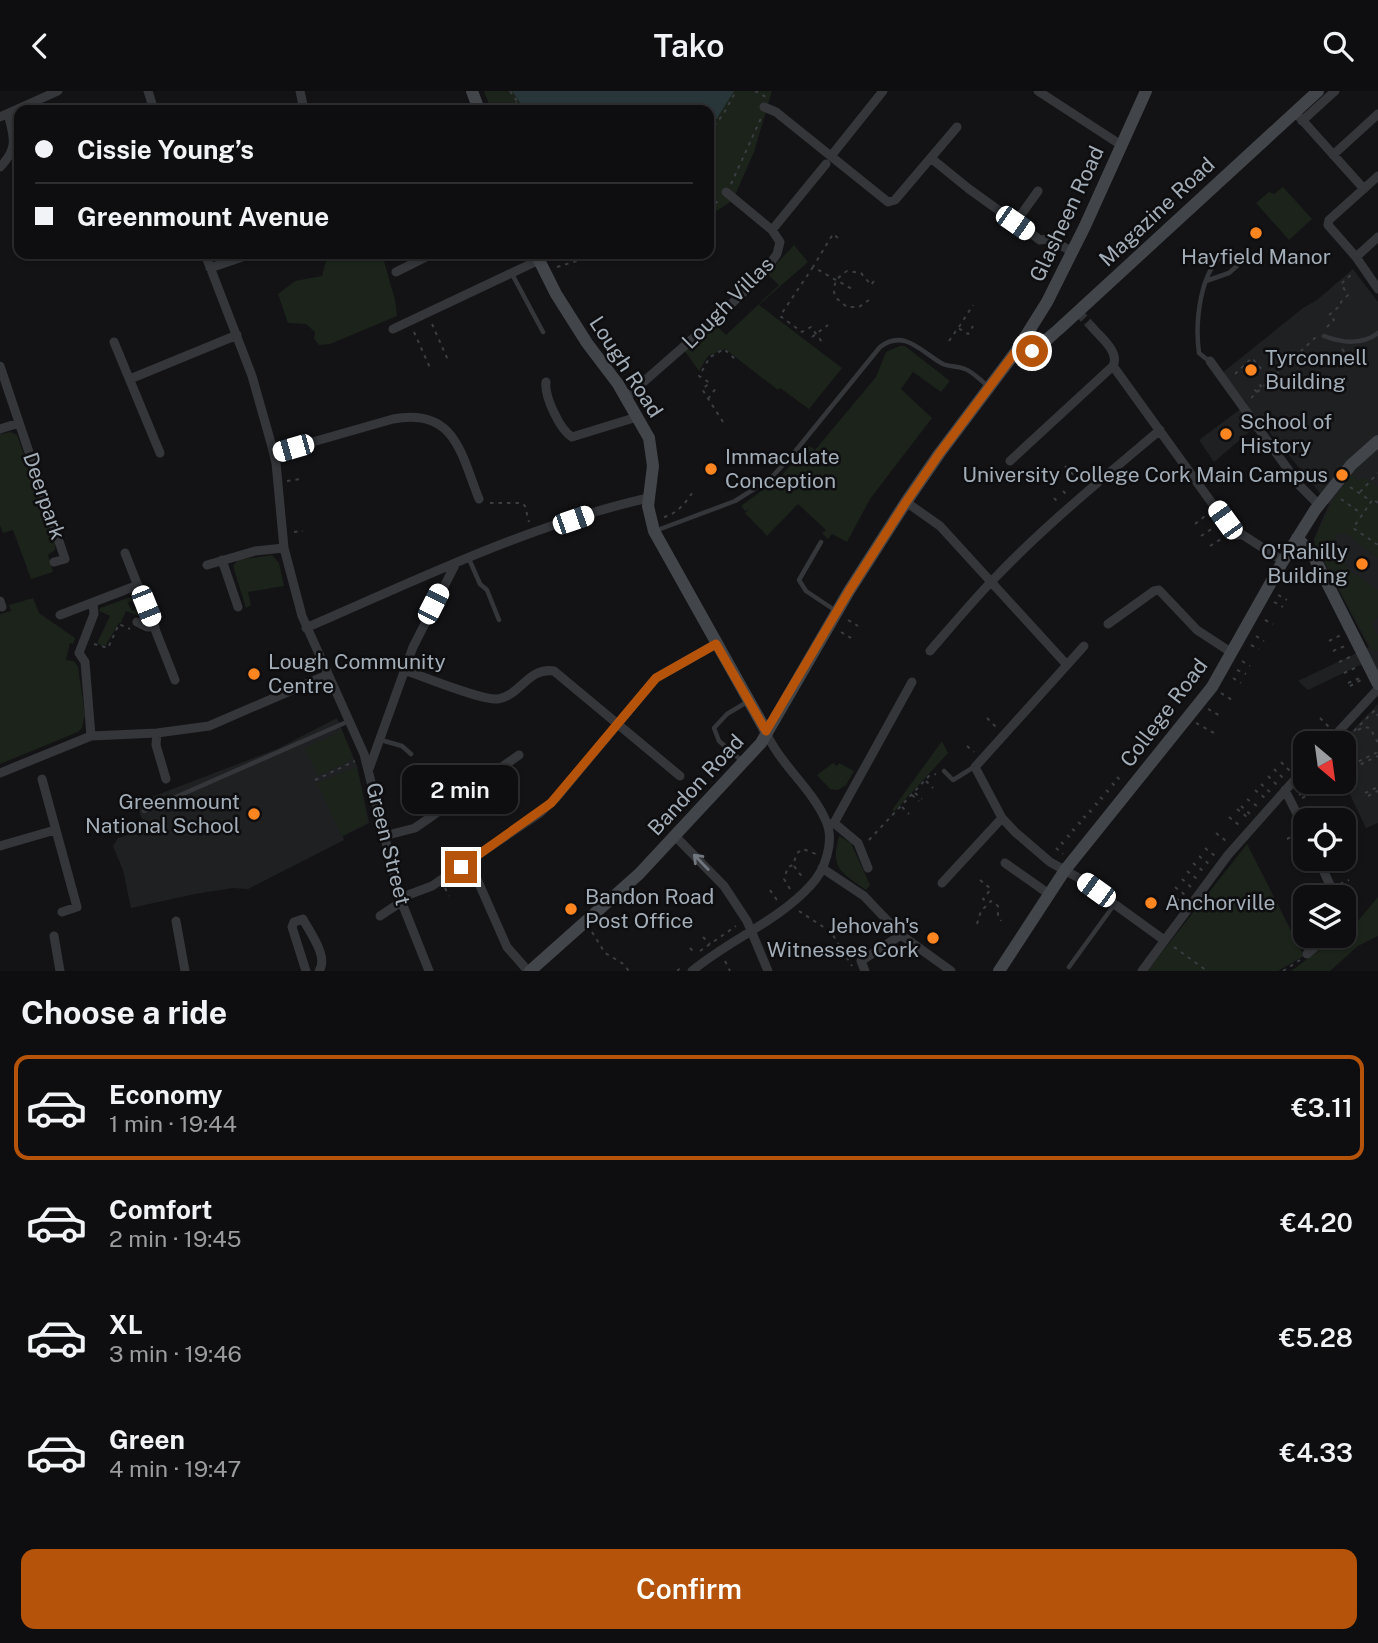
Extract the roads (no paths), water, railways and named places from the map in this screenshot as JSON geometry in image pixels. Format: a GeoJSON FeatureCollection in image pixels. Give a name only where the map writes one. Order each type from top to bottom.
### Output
{"type":"FeatureCollection","features":[{"type":"Feature","properties":{"kind":"main road","name":"Glasheen Road"},"geometry":{"type":"LineString","coordinates":[[1017,350],[1073,252],[1146,91]]}},
{"type":"Feature","properties":{"kind":"main road","name":"Magazine Road"},"geometry":{"type":"LineString","coordinates":[[1017,350],[1032,351],[1059,329],[1299,117],[1318,91]]}},
{"type":"Feature","properties":{"kind":"main road","name":"Lough Road"},"geometry":{"type":"LineString","coordinates":[[538,259],[572,319],[618,384],[649,438],[653,466],[648,498],[656,524],[716,644],[766,731]]}},
{"type":"Feature","properties":{"kind":"main road","name":"Bandon Road"},"geometry":{"type":"LineString","coordinates":[[529,971],[619,893],[761,743],[766,731],[843,616],[906,502],[1017,350]]}},
{"type":"Feature","properties":{"kind":"main road","name":"College Road"},"geometry":{"type":"LineString","coordinates":[[999,971],[1065,870],[1202,701],[1234,655],[1283,561],[1319,505],[1351,465],[1378,440]]}},
{"type":"Feature","properties":{"kind":"main road"},"geometry":{"type":"LineString","coordinates":[[1297,538],[1312,553],[1372,681]]}},
{"type":"Feature","properties":{"kind":"street"},"geometry":{"type":"LineString","coordinates":[[26,105],[58,91]]}},
{"type":"Feature","properties":{"kind":"street","name":"Lough Villas"},"geometry":{"type":"LineString","coordinates":[[625,398],[765,272],[777,254],[780,242],[772,230],[883,91]]}},
{"type":"Feature","properties":{"kind":"street"},"geometry":{"type":"LineString","coordinates":[[1038,91],[1121,145]]}},
{"type":"Feature","properties":{"kind":"street"},"geometry":{"type":"LineString","coordinates":[[1335,91],[1299,117],[1364,188]]}},
{"type":"Feature","properties":{"kind":"street"},"geometry":{"type":"LineString","coordinates":[[764,107],[776,112],[829,160],[891,202],[932,159],[957,127]]}},
{"type":"Feature","properties":{"kind":"street"},"geometry":{"type":"LineString","coordinates":[[1333,155],[1378,114]]}},
{"type":"Feature","properties":{"kind":"street"},"geometry":{"type":"LineString","coordinates":[[0,167],[10,154],[14,142],[4,115]]}},
{"type":"Feature","properties":{"kind":"street"},"geometry":{"type":"LineString","coordinates":[[932,159],[1040,240],[1049,239],[1073,252]]}},
{"type":"Feature","properties":{"kind":"street"},"geometry":{"type":"LineString","coordinates":[[1378,176],[1328,223],[1378,289]]}},
{"type":"Feature","properties":{"kind":"street"},"geometry":{"type":"LineString","coordinates":[[1015,223],[1038,191]]}},
{"type":"Feature","properties":{"kind":"street"},"geometry":{"type":"LineString","coordinates":[[726,192],[772,230]]}},
{"type":"Feature","properties":{"kind":"street"},"geometry":{"type":"LineString","coordinates":[[1356,257],[1378,237]]}},
{"type":"Feature","properties":{"kind":"street"},"geometry":{"type":"LineString","coordinates":[[207,259],[252,376],[274,453],[284,548],[306,630],[365,754],[369,769]]}},
{"type":"Feature","properties":{"kind":"street"},"geometry":{"type":"LineString","coordinates":[[210,268],[236,259]]}},
{"type":"Feature","properties":{"kind":"street"},"geometry":{"type":"LineString","coordinates":[[396,272],[422,259]]}},
{"type":"Feature","properties":{"kind":"street"},"geometry":{"type":"LineString","coordinates":[[393,329],[512,274],[534,259]]}},
{"type":"Feature","properties":{"kind":"street"},"geometry":{"type":"LineString","coordinates":[[1010,461],[1112,366],[1115,361],[1114,354],[1092,327]]}},
{"type":"Feature","properties":{"kind":"street"},"geometry":{"type":"LineString","coordinates":[[130,379],[236,335]]}},
{"type":"Feature","properties":{"kind":"street"},"geometry":{"type":"LineString","coordinates":[[114,342],[160,453]]}},
{"type":"Feature","properties":{"kind":"street"},"geometry":{"type":"LineString","coordinates":[[1210,362],[1300,486],[1319,505]]}},
{"type":"Feature","properties":{"kind":"street","name":"Deerpark"},"geometry":{"type":"LineString","coordinates":[[0,366],[65,559],[54,562]]}},
{"type":"Feature","properties":{"kind":"street"},"geometry":{"type":"LineString","coordinates":[[1112,366],[1235,535],[1243,535],[1283,561]]}},
{"type":"Feature","properties":{"kind":"street"},"geometry":{"type":"LineString","coordinates":[[546,382],[547,396],[564,430],[572,437],[637,417]]}},
{"type":"Feature","properties":{"kind":"street"},"geometry":{"type":"LineString","coordinates":[[274,453],[393,419],[425,419],[441,425],[457,441],[479,499]]}},
{"type":"Feature","properties":{"kind":"street"},"geometry":{"type":"LineString","coordinates":[[0,429],[19,423]]}},
{"type":"Feature","properties":{"kind":"street"},"geometry":{"type":"LineString","coordinates":[[929,651],[991,582],[1064,512],[1160,430]]}},
{"type":"Feature","properties":{"kind":"street"},"geometry":{"type":"LineString","coordinates":[[306,630],[456,563],[532,534],[615,506],[648,498]]}},
{"type":"Feature","properties":{"kind":"street"},"geometry":{"type":"LineString","coordinates":[[906,502],[940,526],[1067,665]]}},
{"type":"Feature","properties":{"kind":"street"},"geometry":{"type":"LineString","coordinates":[[207,565],[254,551],[284,548]]}},
{"type":"Feature","properties":{"kind":"street"},"geometry":{"type":"LineString","coordinates":[[125,553],[175,680]]}},
{"type":"Feature","properties":{"kind":"street"},"geometry":{"type":"LineString","coordinates":[[222,560],[238,607]]}},
{"type":"Feature","properties":{"kind":"street","name":"Green Street"},"geometry":{"type":"LineString","coordinates":[[429,971],[401,900],[369,769],[423,623],[456,563]]}},
{"type":"Feature","properties":{"kind":"street"},"geometry":{"type":"LineString","coordinates":[[60,615],[138,585]]}},
{"type":"Feature","properties":{"kind":"street"},"geometry":{"type":"LineString","coordinates":[[1108,624],[1159,590],[1196,630],[1234,655]]}},
{"type":"Feature","properties":{"kind":"street"},"geometry":{"type":"LineString","coordinates":[[90,736],[85,663],[79,653],[94,614],[93,603]]}},
{"type":"Feature","properties":{"kind":"street"},"geometry":{"type":"LineString","coordinates":[[138,627],[155,627]]}},
{"type":"Feature","properties":{"kind":"street"},"geometry":{"type":"LineString","coordinates":[[380,916],[401,900],[432,886],[551,803],[661,674],[716,644]]}},
{"type":"Feature","properties":{"kind":"street"},"geometry":{"type":"LineString","coordinates":[[1084,646],[975,767],[1002,818],[1015,832],[1050,862],[1164,940]]}},
{"type":"Feature","properties":{"kind":"street"},"geometry":{"type":"LineString","coordinates":[[404,670],[491,699],[508,695],[540,671],[553,671],[563,676],[680,776]]}},
{"type":"Feature","properties":{"kind":"street"},"geometry":{"type":"LineString","coordinates":[[0,773],[90,736],[157,733],[215,724],[327,675]]}},
{"type":"Feature","properties":{"kind":"street"},"geometry":{"type":"LineString","coordinates":[[1330,731],[1372,681]]}},
{"type":"Feature","properties":{"kind":"street"},"geometry":{"type":"LineString","coordinates":[[692,971],[801,895],[816,880],[829,846],[831,824],[912,682]]}},
{"type":"Feature","properties":{"kind":"street"},"geometry":{"type":"LineString","coordinates":[[766,731],[771,744],[831,824],[859,843],[868,868]]}},
{"type":"Feature","properties":{"kind":"street"},"geometry":{"type":"LineString","coordinates":[[157,733],[156,745],[166,779]]}},
{"type":"Feature","properties":{"kind":"street"},"geometry":{"type":"LineString","coordinates":[[384,836],[415,828],[519,755]]}},
{"type":"Feature","properties":{"kind":"street"},"geometry":{"type":"LineString","coordinates":[[1142,971],[1293,773]]}},
{"type":"Feature","properties":{"kind":"street"},"geometry":{"type":"LineString","coordinates":[[42,779],[76,908],[62,912]]}},
{"type":"Feature","properties":{"kind":"street"},"geometry":{"type":"LineString","coordinates":[[1281,787],[1293,815]]}},
{"type":"Feature","properties":{"kind":"street"},"geometry":{"type":"LineString","coordinates":[[942,883],[1002,818]]}},
{"type":"Feature","properties":{"kind":"street"},"geometry":{"type":"LineString","coordinates":[[0,846],[55,830]]}},
{"type":"Feature","properties":{"kind":"street"},"geometry":{"type":"LineString","coordinates":[[675,836],[724,886],[751,930],[768,971]]}},
{"type":"Feature","properties":{"kind":"street"},"geometry":{"type":"LineString","coordinates":[[469,861],[507,947],[529,971]]}},
{"type":"Feature","properties":{"kind":"street"},"geometry":{"type":"LineString","coordinates":[[1005,863],[1049,894]]}},
{"type":"Feature","properties":{"kind":"street"},"geometry":{"type":"LineString","coordinates":[[822,868],[864,896],[901,935],[951,971]]}},
{"type":"Feature","properties":{"kind":"street"},"geometry":{"type":"LineString","coordinates":[[306,971],[292,927],[294,922],[303,919],[323,958],[319,971]]}},
{"type":"Feature","properties":{"kind":"street"},"geometry":{"type":"LineString","coordinates":[[176,921],[185,971]]}},
{"type":"Feature","properties":{"kind":"street"},"geometry":{"type":"LineString","coordinates":[[865,971],[861,961],[901,935]]}},
{"type":"Feature","properties":{"kind":"street"},"geometry":{"type":"LineString","coordinates":[[54,936],[60,971]]}},
{"type":"Feature","properties":{"kind":"street"},"geometry":{"type":"LineString","coordinates":[[1307,954],[1314,948]]}},
{"type":"Feature","properties":{"kind":"lane"},"geometry":{"type":"LineString","coordinates":[[1206,281],[1229,273],[1235,268],[1237,255],[1229,251],[1223,254],[1214,262],[1206,281],[1197,340],[1199,353],[1210,362]]}},
{"type":"Feature","properties":{"kind":"lane"},"geometry":{"type":"LineString","coordinates":[[512,274],[542,332]]}},
{"type":"Feature","properties":{"kind":"lane"},"geometry":{"type":"LineString","coordinates":[[1322,335],[1335,340],[1366,341],[1378,333]]}},
{"type":"Feature","properties":{"kind":"lane"},"geometry":{"type":"LineString","coordinates":[[656,524],[735,501],[764,484],[793,454],[886,342],[898,339],[911,342],[944,364],[968,371],[990,387]]}},
{"type":"Feature","properties":{"kind":"lane"},"geometry":{"type":"LineString","coordinates":[[821,542],[799,580],[806,591],[843,616]]}},
{"type":"Feature","properties":{"kind":"lane"},"geometry":{"type":"LineString","coordinates":[[469,558],[480,584],[487,590],[499,620]]}},
{"type":"Feature","properties":{"kind":"lane"},"geometry":{"type":"LineString","coordinates":[[744,763],[719,741],[714,728],[727,714],[749,701]]}},
{"type":"Feature","properties":{"kind":"lane"},"geometry":{"type":"LineString","coordinates":[[145,811],[349,721]]}},
{"type":"Feature","properties":{"kind":"lane"},"geometry":{"type":"LineString","coordinates":[[380,739],[402,746],[411,754]]}},
{"type":"Feature","properties":{"kind":"lane"},"geometry":{"type":"LineString","coordinates":[[944,771],[953,780],[975,767]]}},
{"type":"Feature","properties":{"kind":"lane"},"geometry":{"type":"LineString","coordinates":[[1069,967],[1115,904]]}},
{"type":"Feature","properties":{"kind":"tunnel"},"geometry":{"type":"LineString","coordinates":[[1078,312],[1092,327]]}},
{"type":"Feature","properties":{"kind":"place","name":"Hayfield Manor"},"geometry":{"type":"Point","coordinates":[1256,233]}},
{"type":"Feature","properties":{"kind":"place","name":"Tyrconnell Building"},"geometry":{"type":"Point","coordinates":[1251,370]}},
{"type":"Feature","properties":{"kind":"place","name":"School of History"},"geometry":{"type":"Point","coordinates":[1226,434]}},
{"type":"Feature","properties":{"kind":"place","name":"Immaculate Conception"},"geometry":{"type":"Point","coordinates":[711,469]}},
{"type":"Feature","properties":{"kind":"place","name":"University College Cork Main Campus"},"geometry":{"type":"Point","coordinates":[1342,475]}},
{"type":"Feature","properties":{"kind":"place","name":"O'Rahilly Building"},"geometry":{"type":"Point","coordinates":[1362,564]}},
{"type":"Feature","properties":{"kind":"place","name":"Lough Community Centre"},"geometry":{"type":"Point","coordinates":[254,674]}},
{"type":"Feature","properties":{"kind":"place","name":"Greenmount National School"},"geometry":{"type":"Point","coordinates":[254,814]}},
{"type":"Feature","properties":{"kind":"place","name":"Anchorville"},"geometry":{"type":"Point","coordinates":[1151,903]}},
{"type":"Feature","properties":{"kind":"place","name":"Bandon Road Post Office"},"geometry":{"type":"Point","coordinates":[571,909]}},
{"type":"Feature","properties":{"kind":"place","name":"Jehovah's Witnesses Cork"},"geometry":{"type":"Point","coordinates":[933,938]}}]}
